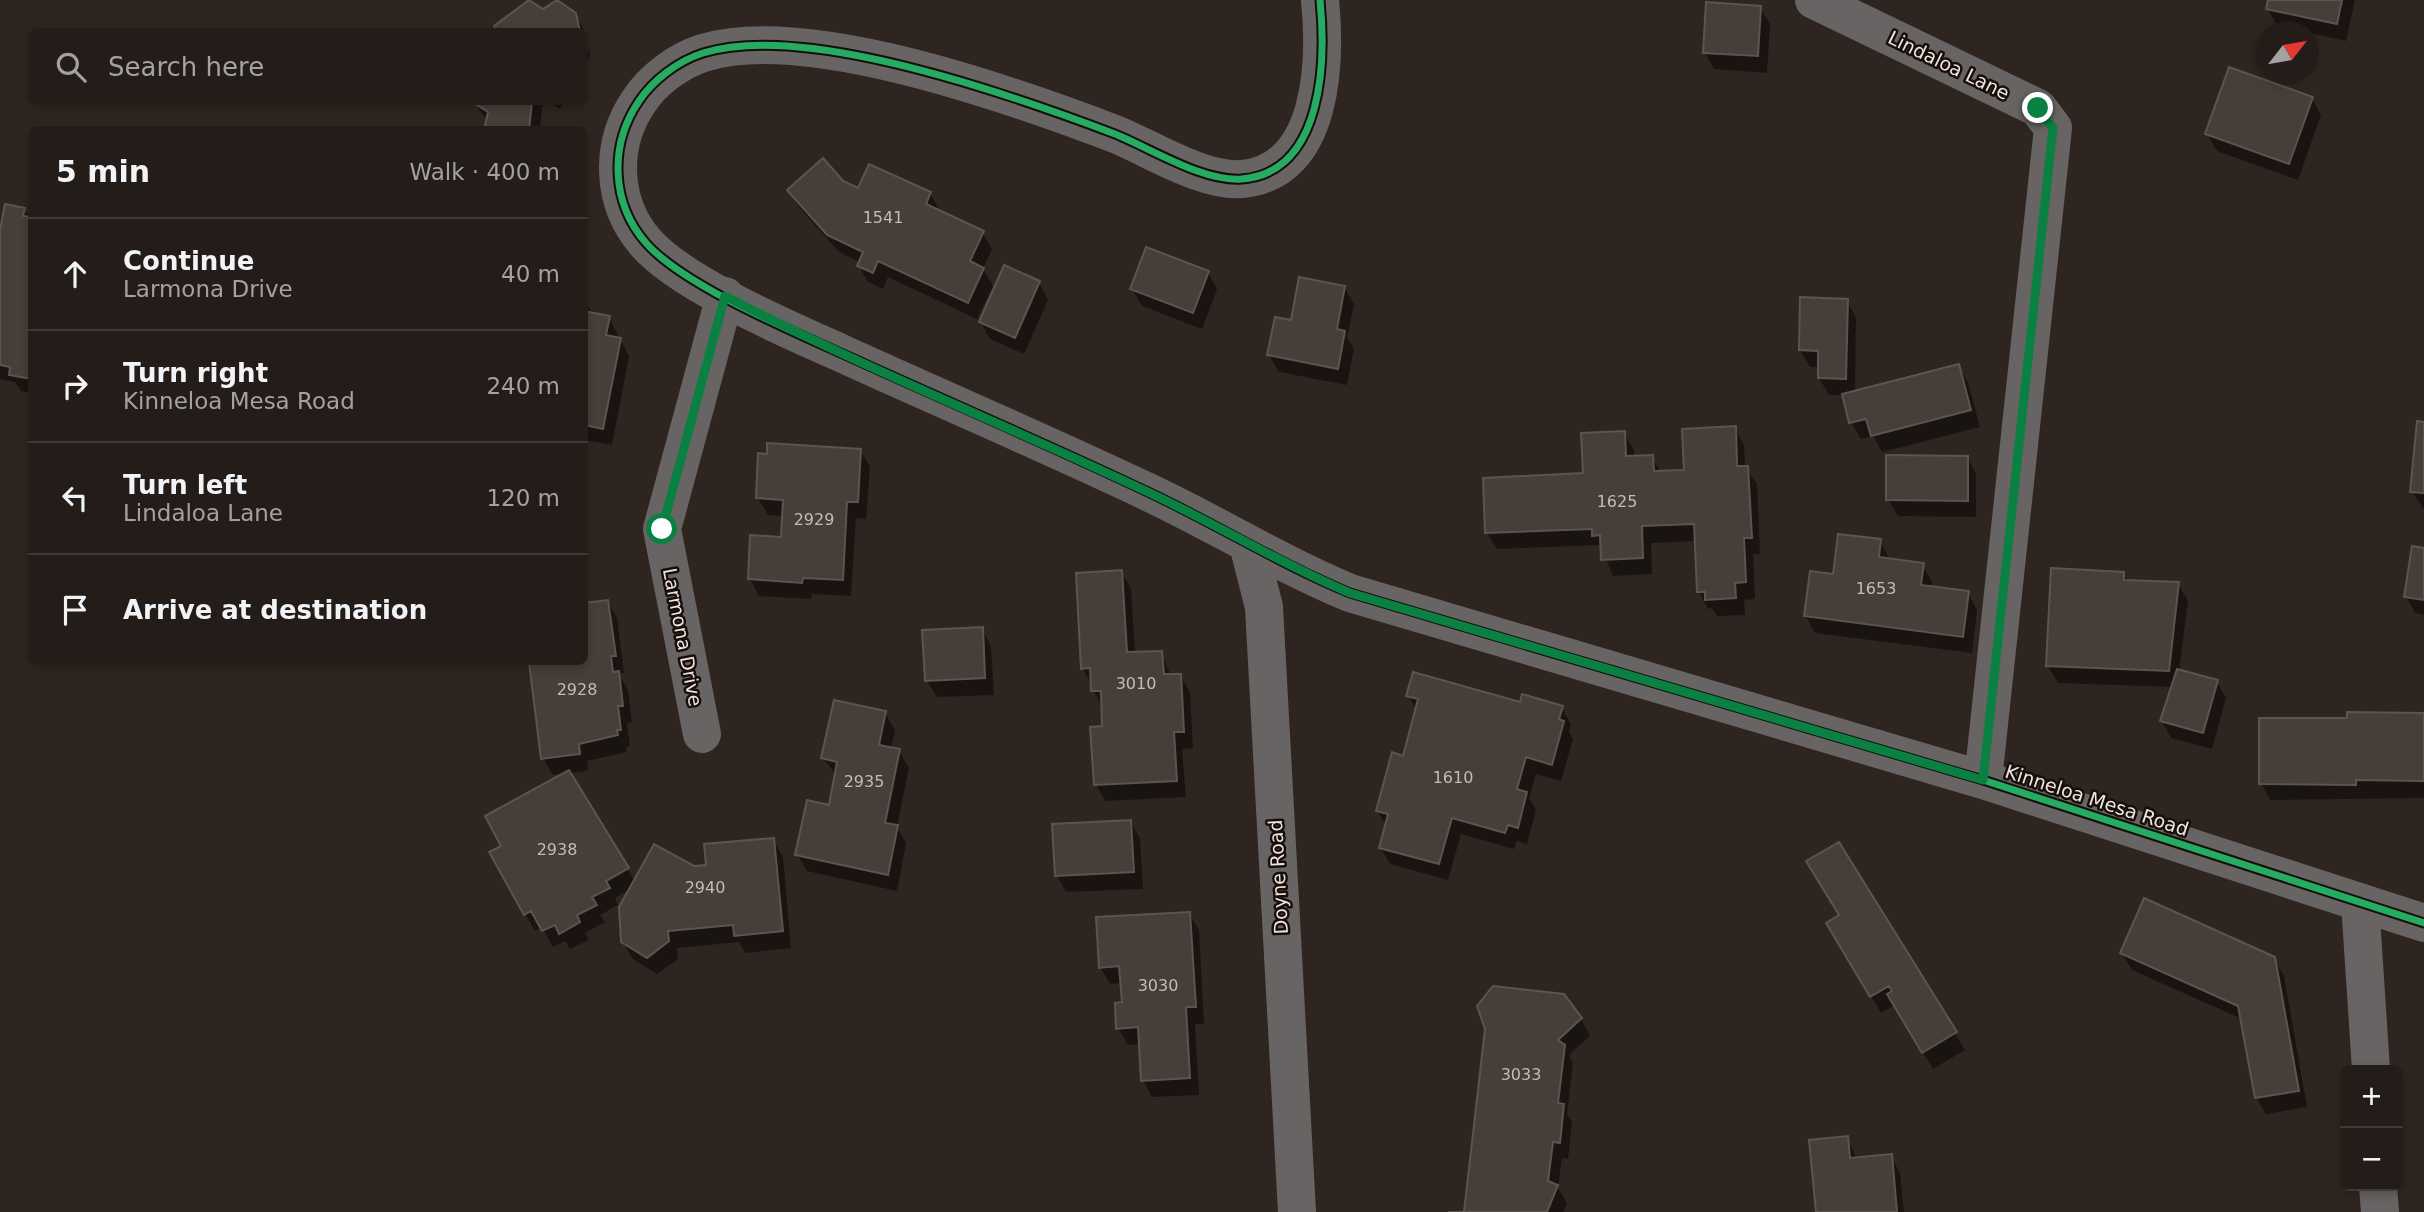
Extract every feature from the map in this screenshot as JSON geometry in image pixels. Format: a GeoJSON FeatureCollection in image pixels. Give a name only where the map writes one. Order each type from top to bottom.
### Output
{"type":"FeatureCollection","features":[{"type":"Feature","properties":{"kind":"street","name":"Kinneloa Mesa Road"},"geometry":{"type":"LineString","coordinates":[[1320,0],[1322,62],[1318,98],[1308,129],[1281,162],[1257,177],[1238,180],[1214,177],[1105,131],[976,86],[912,68],[792,47],[722,49],[682,62],[641,97],[627,121],[618,148],[617,175],[623,204],[634,227],[650,247],[676,267],[725,296],[788,329],[1151,493],[1350,593],[1983,780],[2424,923]]}},
{"type":"Feature","properties":{"kind":"street","name":"Lindaloa Lane"},"geometry":{"type":"LineString","coordinates":[[1814,0],[2038,108],[2053,128],[1983,780]]}},
{"type":"Feature","properties":{"kind":"street","name":"Larmona Drive"},"geometry":{"type":"LineString","coordinates":[[702,734],[662,529],[725,296]]}},
{"type":"Feature","properties":{"kind":"street","name":"Doyne Road"},"geometry":{"type":"LineString","coordinates":[[1248,544],[1264,607],[1297,1212]]}},
{"type":"Feature","properties":{"kind":"street"},"geometry":{"type":"LineString","coordinates":[[2360,902],[2371,1065]]}},
{"type":"Feature","properties":{"kind":"street"},"geometry":{"type":"LineString","coordinates":[[2378,1191],[2379,1212]]}},
{"type":"Feature","properties":{"kind":"building"},"geometry":{"type":"Polygon","coordinates":[[[529,0],[543,9],[557,0],[576,13],[579,28],[495,28],[529,0]]]}},
{"type":"Feature","properties":{"kind":"building"},"geometry":{"type":"Polygon","coordinates":[[[2268,0],[2342,0],[2337,24],[2266,9],[2268,0]]]}},
{"type":"Feature","properties":{"kind":"building"},"geometry":{"type":"Polygon","coordinates":[[[1706,2],[1761,6],[1758,56],[1703,53],[1706,2]]]}},
{"type":"Feature","properties":{"kind":"building"},"geometry":{"type":"Polygon","coordinates":[[[2229,67],[2256,77],[2256,84],[2277,84],[2313,97],[2289,164],[2205,134],[2229,67]]]}},
{"type":"Feature","properties":{"kind":"building"},"geometry":{"type":"Polygon","coordinates":[[[477,105],[532,105],[529,126],[486,126],[488,112],[477,105]]]}},
{"type":"Feature","properties":{"kind":"building"},"geometry":{"type":"Polygon","coordinates":[[[823,158],[843,181],[858,188],[869,164],[931,192],[926,204],[984,231],[970,261],[984,268],[968,303],[878,261],[873,273],[857,266],[863,252],[827,235],[787,190],[823,158]]]}},
{"type":"Feature","properties":{"kind":"building"},"geometry":{"type":"Polygon","coordinates":[[[5,204],[25,208],[23,216],[28,217],[28,378],[9,375],[10,367],[0,365],[0,230],[5,204]]]}},
{"type":"Feature","properties":{"kind":"building"},"geometry":{"type":"Polygon","coordinates":[[[1146,247],[1209,271],[1193,313],[1130,289],[1146,247]]]}},
{"type":"Feature","properties":{"kind":"building"},"geometry":{"type":"Polygon","coordinates":[[[1004,265],[1040,281],[1015,338],[979,322],[1004,265]]]}},
{"type":"Feature","properties":{"kind":"building"},"geometry":{"type":"Polygon","coordinates":[[[1299,277],[1345,286],[1337,329],[1345,331],[1338,369],[1267,355],[1275,317],[1291,320],[1299,277]]]}},
{"type":"Feature","properties":{"kind":"building"},"geometry":{"type":"Polygon","coordinates":[[[1800,297],[1848,299],[1846,379],[1818,378],[1818,351],[1799,350],[1800,297]]]}},
{"type":"Feature","properties":{"kind":"building"},"geometry":{"type":"Polygon","coordinates":[[[588,312],[610,316],[606,335],[621,338],[603,429],[588,426],[588,312]]]}},
{"type":"Feature","properties":{"kind":"building"},"geometry":{"type":"Polygon","coordinates":[[[1959,364],[1971,410],[1871,436],[1866,419],[1849,423],[1842,394],[1959,364]]]}},
{"type":"Feature","properties":{"kind":"building"},"geometry":{"type":"Polygon","coordinates":[[[2417,421],[2424,422],[2424,493],[2410,492],[2417,421]]]}},
{"type":"Feature","properties":{"kind":"building"},"geometry":{"type":"Polygon","coordinates":[[[1736,426],[1737,466],[1748,466],[1752,538],[1744,538],[1746,582],[1735,583],[1736,598],[1705,600],[1705,592],[1697,592],[1694,524],[1642,526],[1643,558],[1601,560],[1600,535],[1592,536],[1592,529],[1485,533],[1483,478],[1583,473],[1581,433],[1625,431],[1626,456],[1653,455],[1654,471],[1684,470],[1682,429],[1736,426]]]}},
{"type":"Feature","properties":{"kind":"building"},"geometry":{"type":"Polygon","coordinates":[[[767,443],[861,449],[858,502],[847,502],[843,580],[803,578],[802,583],[748,579],[750,535],[781,537],[783,500],[756,498],[758,453],[767,454],[767,443]]]}},
{"type":"Feature","properties":{"kind":"building"},"geometry":{"type":"Polygon","coordinates":[[[1886,455],[1968,456],[1968,501],[1886,500],[1886,455]]]}},
{"type":"Feature","properties":{"kind":"building"},"geometry":{"type":"Polygon","coordinates":[[[1838,534],[1881,539],[1879,557],[1924,563],[1921,585],[1969,591],[1963,637],[1804,616],[1810,571],[1833,574],[1838,534]]]}},
{"type":"Feature","properties":{"kind":"building"},"geometry":{"type":"Polygon","coordinates":[[[2412,546],[2424,548],[2424,600],[2404,597],[2412,546]]]}},
{"type":"Feature","properties":{"kind":"building"},"geometry":{"type":"Polygon","coordinates":[[[2051,568],[2124,572],[2124,580],[2179,582],[2169,671],[2046,666],[2051,568]]]}},
{"type":"Feature","properties":{"kind":"building"},"geometry":{"type":"Polygon","coordinates":[[[1122,570],[1127,652],[1162,651],[1164,674],[1181,674],[1184,732],[1174,732],[1177,781],[1094,785],[1090,727],[1102,726],[1101,691],[1091,691],[1090,668],[1081,669],[1076,573],[1122,570]]]}},
{"type":"Feature","properties":{"kind":"building"},"geometry":{"type":"Polygon","coordinates":[[[608,600],[616,656],[611,656],[613,672],[619,671],[623,706],[618,706],[621,730],[617,730],[618,735],[579,744],[580,754],[541,759],[529,665],[588,665],[588,602],[608,600]]]}},
{"type":"Feature","properties":{"kind":"building"},"geometry":{"type":"Polygon","coordinates":[[[983,627],[985,678],[925,681],[922,630],[983,627]]]}},
{"type":"Feature","properties":{"kind":"building"},"geometry":{"type":"Polygon","coordinates":[[[2177,669],[2218,680],[2203,733],[2160,721],[2177,669]]]}},
{"type":"Feature","properties":{"kind":"building"},"geometry":{"type":"Polygon","coordinates":[[[1413,672],[1520,702],[1522,694],[1563,706],[1559,719],[1564,721],[1552,765],[1526,757],[1517,789],[1527,792],[1518,828],[1508,825],[1505,833],[1452,818],[1439,864],[1379,848],[1388,814],[1376,811],[1392,752],[1403,756],[1418,699],[1406,696],[1413,672]]]}},
{"type":"Feature","properties":{"kind":"building"},"geometry":{"type":"Polygon","coordinates":[[[834,700],[886,711],[879,745],[900,749],[885,823],[898,825],[888,875],[795,855],[807,800],[829,805],[837,762],[821,758],[834,700]]]}},
{"type":"Feature","properties":{"kind":"building"},"geometry":{"type":"Polygon","coordinates":[[[2347,712],[2424,713],[2424,781],[2356,780],[2356,785],[2259,784],[2259,718],[2347,718],[2347,712]]]}},
{"type":"Feature","properties":{"kind":"building"},"geometry":{"type":"Polygon","coordinates":[[[569,770],[629,868],[606,881],[610,888],[592,897],[597,905],[577,915],[580,922],[559,934],[555,925],[542,931],[531,911],[524,915],[489,852],[501,846],[485,816],[569,770]]]}},
{"type":"Feature","properties":{"kind":"building"},"geometry":{"type":"Polygon","coordinates":[[[1131,820],[1134,872],[1055,876],[1052,824],[1131,820]]]}},
{"type":"Feature","properties":{"kind":"building"},"geometry":{"type":"Polygon","coordinates":[[[774,838],[783,931],[734,936],[733,925],[668,931],[669,941],[647,958],[621,942],[619,907],[654,844],[694,866],[706,865],[704,844],[774,838]]]}},
{"type":"Feature","properties":{"kind":"building"},"geometry":{"type":"Polygon","coordinates":[[[1839,842],[1957,1032],[1922,1053],[1887,994],[1892,991],[1889,986],[1870,997],[1826,923],[1839,915],[1806,861],[1839,842]]]}},
{"type":"Feature","properties":{"kind":"building"},"geometry":{"type":"Polygon","coordinates":[[[2144,898],[2275,957],[2299,1091],[2255,1098],[2238,1006],[2120,953],[2144,898]]]}},
{"type":"Feature","properties":{"kind":"building"},"geometry":{"type":"Polygon","coordinates":[[[1190,912],[1196,1007],[1186,1007],[1190,1078],[1141,1081],[1138,1027],[1116,1029],[1115,1003],[1122,1002],[1119,966],[1099,968],[1096,917],[1190,912]]]}},
{"type":"Feature","properties":{"kind":"building"},"geometry":{"type":"Polygon","coordinates":[[[1493,986],[1564,994],[1582,1018],[1558,1040],[1565,1045],[1558,1103],[1564,1104],[1560,1143],[1553,1142],[1548,1181],[1558,1185],[1547,1212],[1464,1212],[1485,1029],[1477,1006],[1493,986]]]}},
{"type":"Feature","properties":{"kind":"building"},"geometry":{"type":"Polygon","coordinates":[[[1848,1136],[1850,1158],[1892,1154],[1897,1212],[1816,1212],[1809,1140],[1848,1136]]]}},
{"type":"Feature","properties":{"kind":"cycle path"},"geometry":{"type":"LineString","coordinates":[[1320,0],[1322,52],[1314,109],[1304,135],[1290,157],[1269,172],[1242,179],[1211,175],[1073,118],[910,67],[797,47],[746,46],[694,56],[667,72],[651,86],[629,118],[623,136],[619,155],[620,192],[634,227],[646,243],[685,275],[738,305],[1148,492],[1350,593],[1983,780],[2424,923]]}},
{"type":"Feature","properties":{"kind":"route"},"geometry":{"type":"LineString","coordinates":[[662,529],[725,296],[788,329],[1151,493],[1301,572],[1350,593],[1983,780],[2053,128],[2038,108]]}}]}
